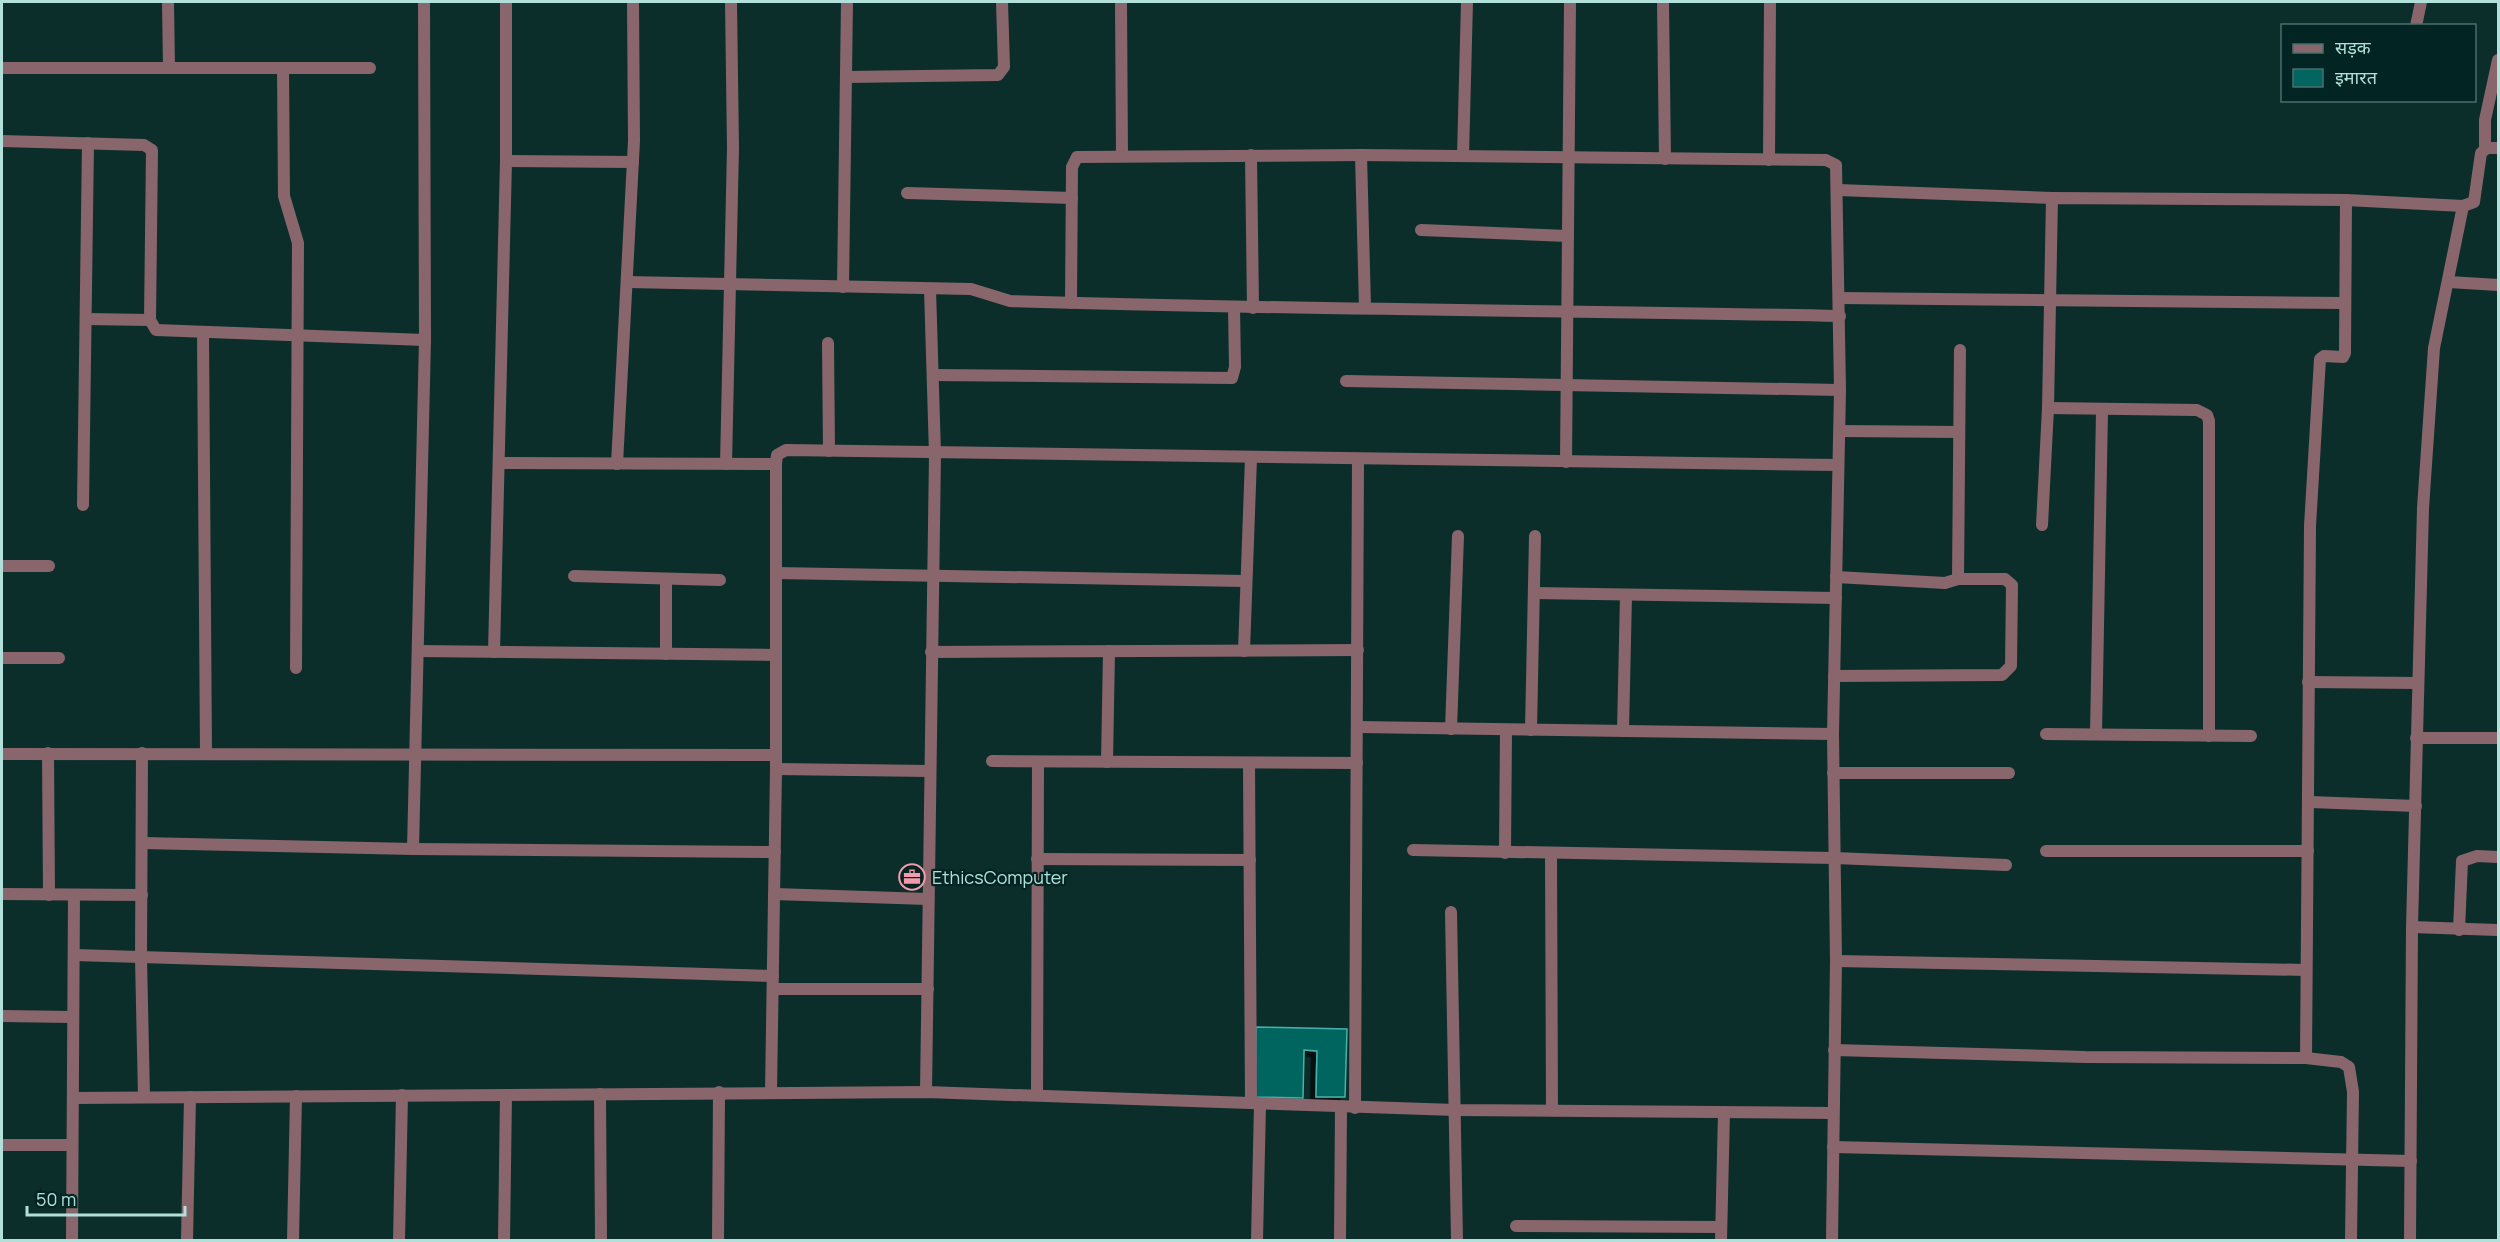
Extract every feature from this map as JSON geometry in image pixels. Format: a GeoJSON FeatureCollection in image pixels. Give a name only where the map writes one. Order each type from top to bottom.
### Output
{"type":"FeatureCollection","features":[{"type":"Feature","properties":{"kind":"street"},"geometry":{"type":"LineString","coordinates":[[168,2],[169,68]]}},
{"type":"Feature","properties":{"kind":"street"},"geometry":{"type":"LineString","coordinates":[[413,849],[425,340],[424,2]]}},
{"type":"Feature","properties":{"kind":"street"},"geometry":{"type":"LineString","coordinates":[[494,652],[506,161],[506,2]]}},
{"type":"Feature","properties":{"kind":"street"},"geometry":{"type":"LineString","coordinates":[[617,464],[633,162],[633,2]]}},
{"type":"Feature","properties":{"kind":"street"},"geometry":{"type":"LineString","coordinates":[[726,464],[734,148],[731,2]]}},
{"type":"Feature","properties":{"kind":"street"},"geometry":{"type":"LineString","coordinates":[[843,287],[847,2]]}},
{"type":"Feature","properties":{"kind":"street"},"geometry":{"type":"LineString","coordinates":[[846,77],[998,75],[1004,67],[1002,2]]}},
{"type":"Feature","properties":{"kind":"street"},"geometry":{"type":"LineString","coordinates":[[1121,2],[1122,155]]}},
{"type":"Feature","properties":{"kind":"street"},"geometry":{"type":"LineString","coordinates":[[1463,156],[1467,2]]}},
{"type":"Feature","properties":{"kind":"street"},"geometry":{"type":"LineString","coordinates":[[1566,462],[1570,2]]}},
{"type":"Feature","properties":{"kind":"street"},"geometry":{"type":"LineString","coordinates":[[1663,2],[1665,159]]}},
{"type":"Feature","properties":{"kind":"street"},"geometry":{"type":"LineString","coordinates":[[1769,160],[1770,2]]}},
{"type":"Feature","properties":{"kind":"street"},"geometry":{"type":"LineString","coordinates":[[2416,24],[2421,2]]}},
{"type":"Feature","properties":{"kind":"street"},"geometry":{"type":"LineString","coordinates":[[1838,190],[2052,198],[2346,200],[2463,206],[2474,202],[2484,148],[2485,120],[2499,60]]}},
{"type":"Feature","properties":{"kind":"street"},"geometry":{"type":"LineString","coordinates":[[2,68],[370,68]]}},
{"type":"Feature","properties":{"kind":"street"},"geometry":{"type":"LineString","coordinates":[[283,68],[284,196],[296,227],[298,243],[296,668]]}},
{"type":"Feature","properties":{"kind":"street"},"geometry":{"type":"LineString","coordinates":[[2,141],[144,145],[152,150],[150,320],[156,330],[425,340]]}},
{"type":"Feature","properties":{"kind":"street"},"geometry":{"type":"LineString","coordinates":[[83,505],[88,143]]}},
{"type":"Feature","properties":{"kind":"street"},"geometry":{"type":"LineString","coordinates":[[2484,148],[2499,148]]}},
{"type":"Feature","properties":{"kind":"street"},"geometry":{"type":"LineString","coordinates":[[1251,155],[1253,308]]}},
{"type":"Feature","properties":{"kind":"street"},"geometry":{"type":"LineString","coordinates":[[1362,155],[1365,307]]}},
{"type":"Feature","properties":{"kind":"street"},"geometry":{"type":"LineString","coordinates":[[1071,303],[1072,167],[1077,157],[1362,155],[1831,161],[1837,170],[1840,298],[1840,431],[1833,735],[1836,961],[1832,1240]]}},
{"type":"Feature","properties":{"kind":"street"},"geometry":{"type":"LineString","coordinates":[[506,161],[633,162]]}},
{"type":"Feature","properties":{"kind":"street"},"geometry":{"type":"LineString","coordinates":[[907,193],[1072,198]]}},
{"type":"Feature","properties":{"kind":"street"},"geometry":{"type":"LineString","coordinates":[[2042,525],[2048,408],[2052,198]]}},
{"type":"Feature","properties":{"kind":"street"},"geometry":{"type":"LineString","coordinates":[[2306,1058],[2310,802],[2308,682],[2310,526],[2318,373],[2322,357],[2345,355],[2346,200]]}},
{"type":"Feature","properties":{"kind":"street"},"geometry":{"type":"LineString","coordinates":[[2410,1240],[2412,927],[2423,508],[2429,397],[2435,341],[2463,206]]}},
{"type":"Feature","properties":{"kind":"street"},"geometry":{"type":"LineString","coordinates":[[1421,230],[1568,236]]}},
{"type":"Feature","properties":{"kind":"street"},"geometry":{"type":"LineString","coordinates":[[627,282],[731,286],[971,289],[1010,301],[1071,303],[1253,308],[1365,307],[1840,316]]}},
{"type":"Feature","properties":{"kind":"street"},"geometry":{"type":"LineString","coordinates":[[2449,282],[2499,285]]}},
{"type":"Feature","properties":{"kind":"street"},"geometry":{"type":"LineString","coordinates":[[926,1092],[932,576],[936,454],[930,289]]}},
{"type":"Feature","properties":{"kind":"street"},"geometry":{"type":"LineString","coordinates":[[1840,298],[2344,303]]}},
{"type":"Feature","properties":{"kind":"street"},"geometry":{"type":"LineString","coordinates":[[933,375],[1232,378],[1235,367],[1234,307]]}},
{"type":"Feature","properties":{"kind":"street"},"geometry":{"type":"LineString","coordinates":[[86,319],[150,320]]}},
{"type":"Feature","properties":{"kind":"street"},"geometry":{"type":"LineString","coordinates":[[203,333],[206,753]]}},
{"type":"Feature","properties":{"kind":"street"},"geometry":{"type":"LineString","coordinates":[[828,343],[829,451]]}},
{"type":"Feature","properties":{"kind":"street"},"geometry":{"type":"LineString","coordinates":[[1958,579],[1960,350]]}},
{"type":"Feature","properties":{"kind":"street"},"geometry":{"type":"LineString","coordinates":[[1346,381],[1840,390]]}},
{"type":"Feature","properties":{"kind":"street"},"geometry":{"type":"LineString","coordinates":[[2048,408],[2102,411],[2197,410],[2202,411],[2208,418],[2209,736]]}},
{"type":"Feature","properties":{"kind":"street"},"geometry":{"type":"LineString","coordinates":[[2096,734],[2102,411]]}},
{"type":"Feature","properties":{"kind":"street"},"geometry":{"type":"LineString","coordinates":[[1840,431],[1959,432]]}},
{"type":"Feature","properties":{"kind":"street"},"geometry":{"type":"LineString","coordinates":[[771,1092],[776,769],[776,464],[777,454],[781,451],[1838,465]]}},
{"type":"Feature","properties":{"kind":"street"},"geometry":{"type":"LineString","coordinates":[[1244,651],[1251,458]]}},
{"type":"Feature","properties":{"kind":"street"},"geometry":{"type":"LineString","coordinates":[[1355,1108],[1358,459]]}},
{"type":"Feature","properties":{"kind":"street"},"geometry":{"type":"LineString","coordinates":[[499,463],[776,464]]}},
{"type":"Feature","properties":{"kind":"street"},"geometry":{"type":"LineString","coordinates":[[1451,729],[1458,536]]}},
{"type":"Feature","properties":{"kind":"street"},"geometry":{"type":"LineString","coordinates":[[1531,730],[1535,536]]}},
{"type":"Feature","properties":{"kind":"street"},"geometry":{"type":"LineString","coordinates":[[2,566],[49,566]]}},
{"type":"Feature","properties":{"kind":"street"},"geometry":{"type":"LineString","coordinates":[[776,573],[1245,581]]}},
{"type":"Feature","properties":{"kind":"street"},"geometry":{"type":"LineString","coordinates":[[574,576],[720,580]]}},
{"type":"Feature","properties":{"kind":"street"},"geometry":{"type":"LineString","coordinates":[[1834,676],[2002,675],[2007,673],[2011,666],[2012,585],[2005,579],[1958,579],[1946,583],[1836,577]]}},
{"type":"Feature","properties":{"kind":"street"},"geometry":{"type":"LineString","coordinates":[[666,579],[666,654]]}},
{"type":"Feature","properties":{"kind":"street"},"geometry":{"type":"LineString","coordinates":[[1534,593],[1836,598]]}},
{"type":"Feature","properties":{"kind":"street"},"geometry":{"type":"LineString","coordinates":[[1623,731],[1626,595]]}},
{"type":"Feature","properties":{"kind":"street"},"geometry":{"type":"LineString","coordinates":[[932,652],[1358,650]]}},
{"type":"Feature","properties":{"kind":"street"},"geometry":{"type":"LineString","coordinates":[[418,651],[776,655]]}},
{"type":"Feature","properties":{"kind":"street"},"geometry":{"type":"LineString","coordinates":[[1107,762],[1109,651]]}},
{"type":"Feature","properties":{"kind":"street"},"geometry":{"type":"LineString","coordinates":[[2,658],[59,658]]}},
{"type":"Feature","properties":{"kind":"street"},"geometry":{"type":"LineString","coordinates":[[2308,682],[2418,683]]}},
{"type":"Feature","properties":{"kind":"street"},"geometry":{"type":"LineString","coordinates":[[1358,727],[1833,735]]}},
{"type":"Feature","properties":{"kind":"street"},"geometry":{"type":"LineString","coordinates":[[1505,853],[1506,730]]}},
{"type":"Feature","properties":{"kind":"street"},"geometry":{"type":"LineString","coordinates":[[2046,734],[2251,736]]}},
{"type":"Feature","properties":{"kind":"street"},"geometry":{"type":"LineString","coordinates":[[2416,738],[2499,738]]}},
{"type":"Feature","properties":{"kind":"street"},"geometry":{"type":"LineString","coordinates":[[2,754],[416,752],[776,755]]}},
{"type":"Feature","properties":{"kind":"street"},"geometry":{"type":"LineString","coordinates":[[48,753],[49,895]]}},
{"type":"Feature","properties":{"kind":"street"},"geometry":{"type":"LineString","coordinates":[[142,753],[141,958],[144,1097]]}},
{"type":"Feature","properties":{"kind":"street"},"geometry":{"type":"LineString","coordinates":[[993,761],[1358,763]]}},
{"type":"Feature","properties":{"kind":"street"},"geometry":{"type":"LineString","coordinates":[[1036,1095],[1038,762]]}},
{"type":"Feature","properties":{"kind":"street"},"geometry":{"type":"LineString","coordinates":[[1249,763],[1257,1240]]}},
{"type":"Feature","properties":{"kind":"street"},"geometry":{"type":"LineString","coordinates":[[776,769],[930,771]]}},
{"type":"Feature","properties":{"kind":"street"},"geometry":{"type":"LineString","coordinates":[[1833,773],[2009,773]]}},
{"type":"Feature","properties":{"kind":"street"},"geometry":{"type":"LineString","coordinates":[[2310,802],[2416,806]]}},
{"type":"Feature","properties":{"kind":"street"},"geometry":{"type":"LineString","coordinates":[[142,843],[413,849],[775,852]]}},
{"type":"Feature","properties":{"kind":"street"},"geometry":{"type":"LineString","coordinates":[[1413,850],[1835,858],[2006,865]]}},
{"type":"Feature","properties":{"kind":"street"},"geometry":{"type":"LineString","coordinates":[[2046,851],[2308,851]]}},
{"type":"Feature","properties":{"kind":"street"},"geometry":{"type":"LineString","coordinates":[[1551,854],[1552,1110]]}},
{"type":"Feature","properties":{"kind":"street"},"geometry":{"type":"LineString","coordinates":[[2459,930],[2462,861],[2477,856],[2499,857]]}},
{"type":"Feature","properties":{"kind":"street"},"geometry":{"type":"LineString","coordinates":[[1037,859],[1250,860]]}},
{"type":"Feature","properties":{"kind":"street"},"geometry":{"type":"LineString","coordinates":[[2,894],[142,896]]}},
{"type":"Feature","properties":{"kind":"street"},"geometry":{"type":"LineString","coordinates":[[774,894],[928,899]]}},
{"type":"Feature","properties":{"kind":"street"},"geometry":{"type":"LineString","coordinates":[[72,1240],[74,895]]}},
{"type":"Feature","properties":{"kind":"street"},"geometry":{"type":"LineString","coordinates":[[1451,912],[1457,1240]]}},
{"type":"Feature","properties":{"kind":"street"},"geometry":{"type":"LineString","coordinates":[[2412,927],[2499,930]]}},
{"type":"Feature","properties":{"kind":"street"},"geometry":{"type":"LineString","coordinates":[[74,955],[928,989]]}},
{"type":"Feature","properties":{"kind":"street"},"geometry":{"type":"LineString","coordinates":[[1836,961],[2307,970]]}},
{"type":"Feature","properties":{"kind":"street"},"geometry":{"type":"LineString","coordinates":[[2,1016],[73,1017]]}},
{"type":"Feature","properties":{"kind":"street"},"geometry":{"type":"LineString","coordinates":[[1834,1050],[2085,1057],[2306,1058],[2341,1062],[2349,1067],[2353,1092],[2351,1240]]}},
{"type":"Feature","properties":{"kind":"street"},"geometry":{"type":"LineString","coordinates":[[718,1240],[719,1092]]}},
{"type":"Feature","properties":{"kind":"street"},"geometry":{"type":"LineString","coordinates":[[73,1098],[926,1092],[1341,1108],[1833,1113]]}},
{"type":"Feature","properties":{"kind":"street"},"geometry":{"type":"LineString","coordinates":[[600,1094],[601,1240]]}},
{"type":"Feature","properties":{"kind":"street"},"geometry":{"type":"LineString","coordinates":[[399,1240],[402,1095]]}},
{"type":"Feature","properties":{"kind":"street"},"geometry":{"type":"LineString","coordinates":[[504,1240],[506,1095]]}},
{"type":"Feature","properties":{"kind":"street"},"geometry":{"type":"LineString","coordinates":[[293,1240],[296,1096]]}},
{"type":"Feature","properties":{"kind":"street"},"geometry":{"type":"LineString","coordinates":[[187,1240],[190,1097]]}},
{"type":"Feature","properties":{"kind":"street"},"geometry":{"type":"LineString","coordinates":[[1340,1240],[1341,1108]]}},
{"type":"Feature","properties":{"kind":"street"},"geometry":{"type":"LineString","coordinates":[[1721,1240],[1724,1112]]}},
{"type":"Feature","properties":{"kind":"street"},"geometry":{"type":"LineString","coordinates":[[2,1145],[72,1145]]}},
{"type":"Feature","properties":{"kind":"street"},"geometry":{"type":"LineString","coordinates":[[1833,1148],[2352,1162],[2411,1161]]}},
{"type":"Feature","properties":{"kind":"street"},"geometry":{"type":"LineString","coordinates":[[1516,1226],[1721,1227]]}},
{"type":"Feature","properties":{"kind":"building"},"geometry":{"type":"Polygon","coordinates":[[[1256,1027],[1347,1029],[1345,1097],[1316,1097],[1317,1051],[1304,1050],[1303,1098],[1255,1097],[1256,1027]]]}},
{"type":"Feature","properties":{"kind":"place","name":"EthicsComputer"},"geometry":{"type":"Point","coordinates":[912,877]}}]}
